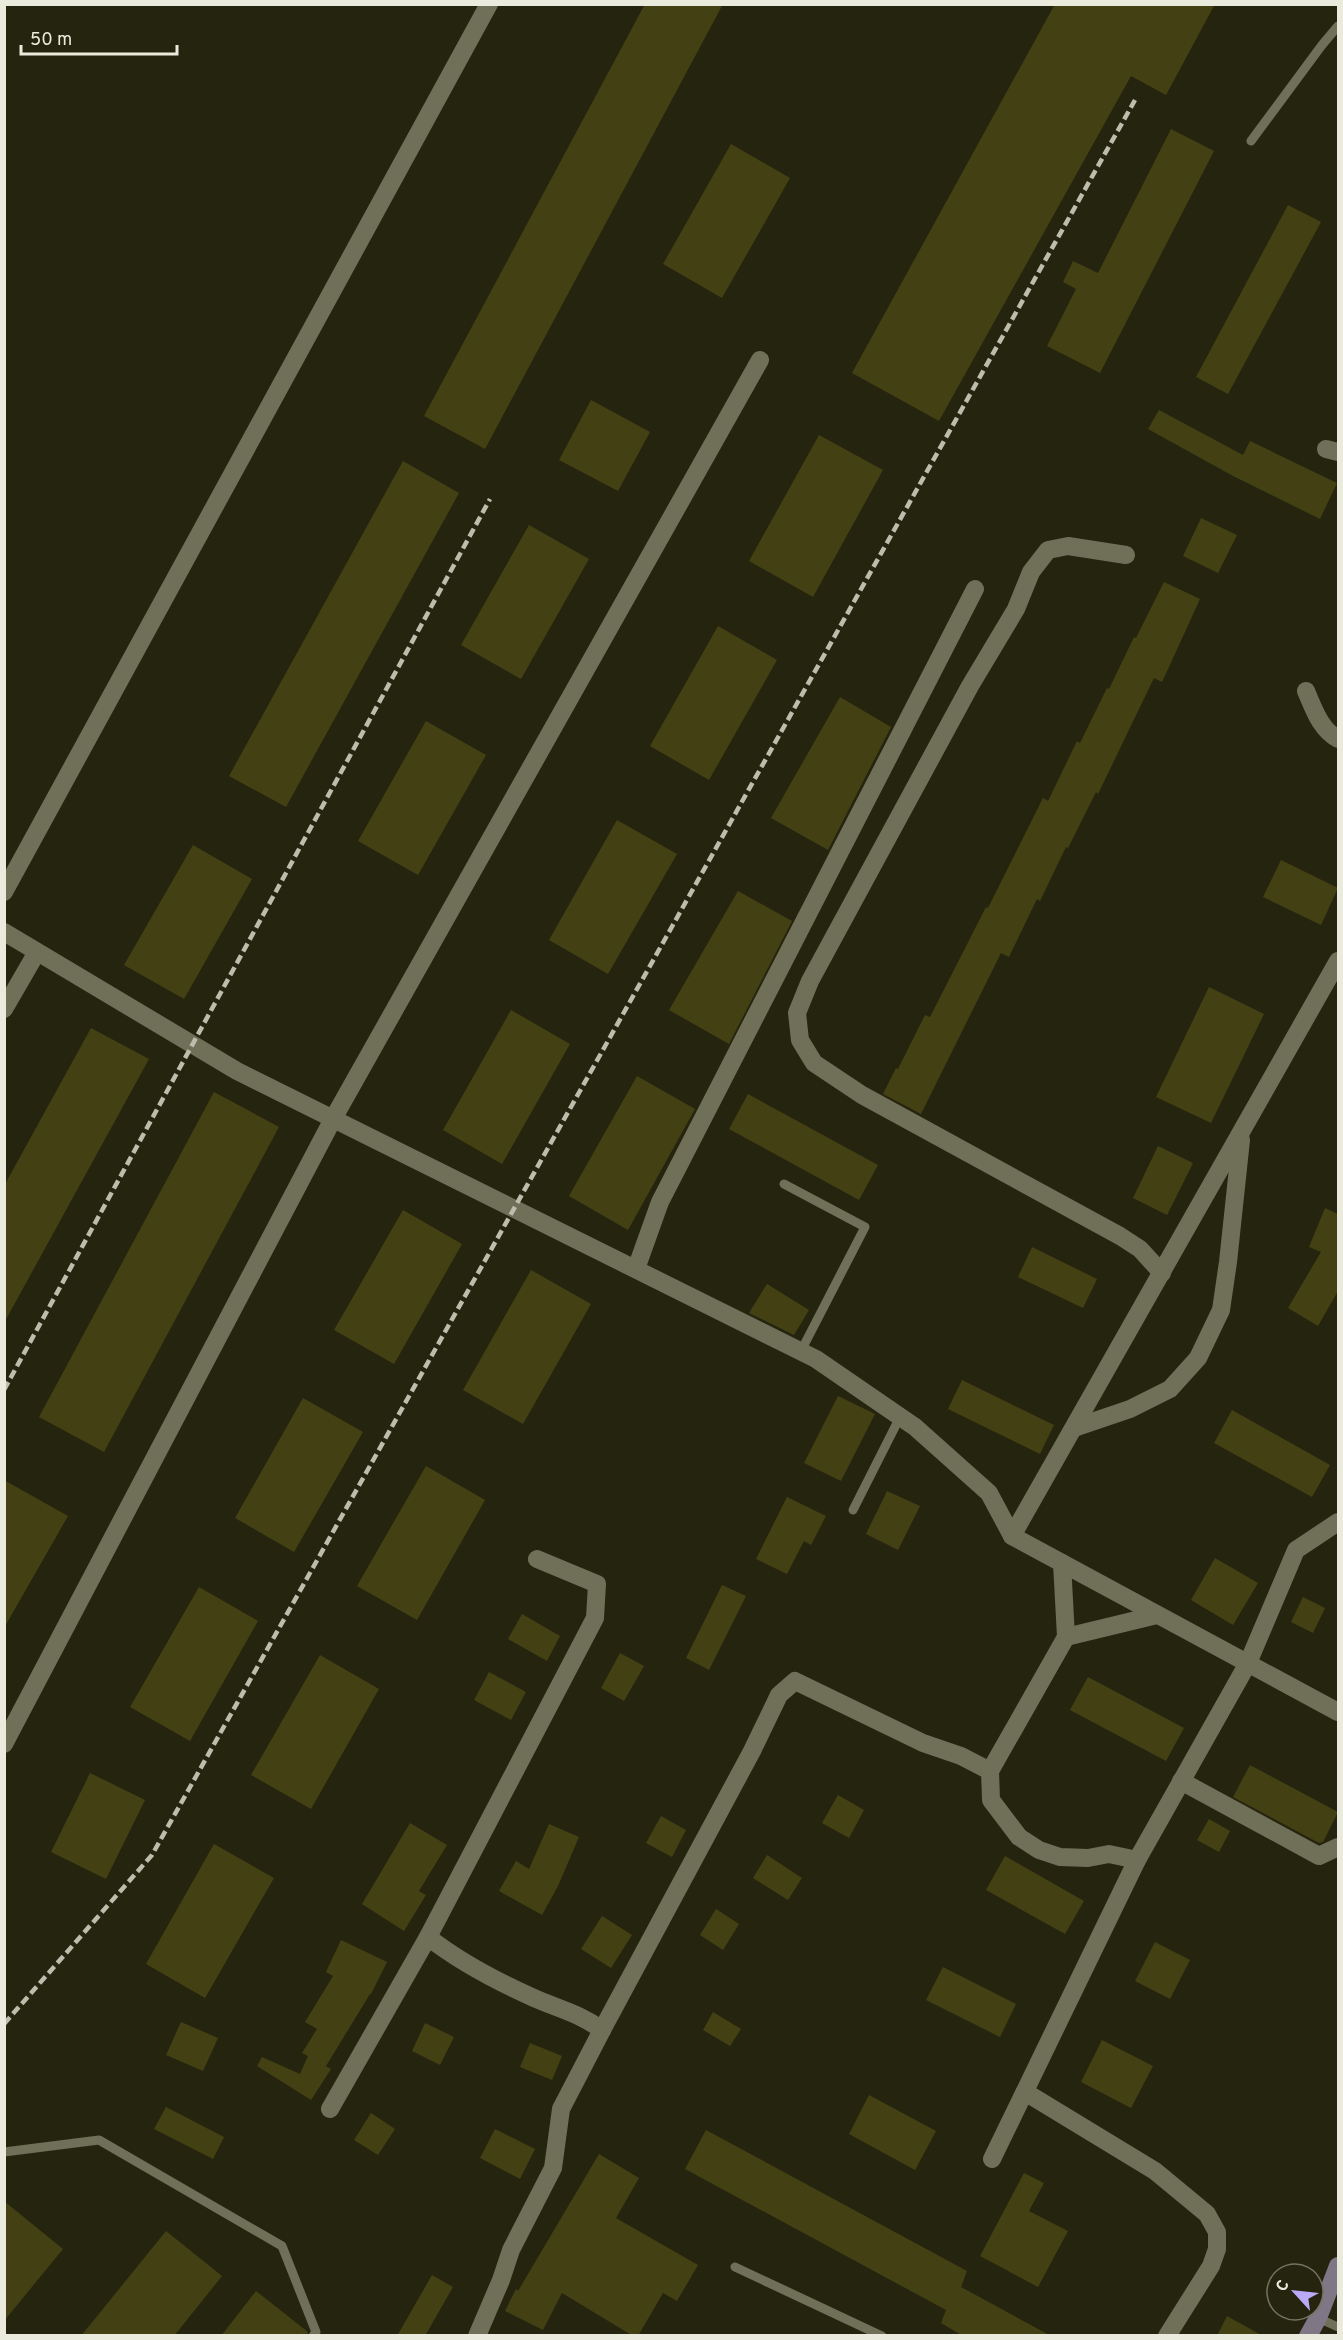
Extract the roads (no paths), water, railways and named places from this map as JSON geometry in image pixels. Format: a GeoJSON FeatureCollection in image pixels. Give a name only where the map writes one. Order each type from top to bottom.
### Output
{"type":"FeatureCollection","features":[{"type":"Feature","properties":{"kind":"main road"},"geometry":{"type":"LineString","coordinates":[[1325,2300],[1338,2266]]}},
{"type":"Feature","properties":{"kind":"main road"},"geometry":{"type":"LineString","coordinates":[[1308,2336],[1316,2322]]}},
{"type":"Feature","properties":{"kind":"street"},"geometry":{"type":"LineString","coordinates":[[4,892],[489,4]]}},
{"type":"Feature","properties":{"kind":"street"},"geometry":{"type":"LineString","coordinates":[[4,1744],[333,1119],[760,360]]}},
{"type":"Feature","properties":{"kind":"street"},"geometry":{"type":"LineString","coordinates":[[1126,555],[1068,546],[1048,550],[1031,572],[1016,609],[970,686],[810,981],[797,1012],[800,1040],[814,1063],[862,1095],[1120,1236],[1140,1249],[1162,1273]]}},
{"type":"Feature","properties":{"kind":"street"},"geometry":{"type":"LineString","coordinates":[[636,1269],[660,1202],[975,589]]}},
{"type":"Feature","properties":{"kind":"street"},"geometry":{"type":"LineString","coordinates":[[1306,691],[1318,719],[1329,734],[1338,739]]}},
{"type":"Feature","properties":{"kind":"street"},"geometry":{"type":"LineString","coordinates":[[4,933],[237,1071],[816,1359],[915,1427],[989,1493],[1012,1536],[1338,1712]]}},
{"type":"Feature","properties":{"kind":"street"},"geometry":{"type":"LineString","coordinates":[[4,1009],[37,952]]}},
{"type":"Feature","properties":{"kind":"street"},"geometry":{"type":"LineString","coordinates":[[1012,1536],[1338,961]]}},
{"type":"Feature","properties":{"kind":"street"},"geometry":{"type":"LineString","coordinates":[[1074,1428],[1130,1409],[1170,1389],[1198,1358],[1221,1310],[1242,1132]]}},
{"type":"Feature","properties":{"kind":"street"},"geometry":{"type":"LineString","coordinates":[[992,2159],[1137,1860],[1248,1663],[1296,1550],[1338,1522]]}},
{"type":"Feature","properties":{"kind":"street"},"geometry":{"type":"LineString","coordinates":[[330,2109],[428,1937],[595,1618],[597,1584],[537,1559]]}},
{"type":"Feature","properties":{"kind":"street"},"geometry":{"type":"LineString","coordinates":[[1062,1563],[1066,1637],[990,1771],[991,1800],[1019,1838],[1039,1850],[1060,1857],[1088,1858],[1109,1854],[1137,1860]]}},
{"type":"Feature","properties":{"kind":"street"},"geometry":{"type":"LineString","coordinates":[[1066,1637],[1157,1615]]}},
{"type":"Feature","properties":{"kind":"street"},"geometry":{"type":"LineString","coordinates":[[477,2336],[512,2250],[553,2168],[561,2109],[752,1751],[779,1695],[795,1681],[923,1743],[961,1756],[990,1771]]}},
{"type":"Feature","properties":{"kind":"street"},"geometry":{"type":"LineString","coordinates":[[1181,1781],[1319,1856],[1338,1847]]}},
{"type":"Feature","properties":{"kind":"street"},"geometry":{"type":"LineString","coordinates":[[428,1937],[452,1955],[493,1979],[584,2017],[602,2030]]}},
{"type":"Feature","properties":{"kind":"street"},"geometry":{"type":"LineString","coordinates":[[1025,2092],[1155,2171],[1207,2214],[1216,2232],[1217,2249],[1211,2266],[1167,2336]]}},
{"type":"Feature","properties":{"kind":"lane"},"geometry":{"type":"LineString","coordinates":[[1251,141],[1338,26]]}},
{"type":"Feature","properties":{"kind":"lane"},"geometry":{"type":"LineString","coordinates":[[784,1184],[865,1227],[801,1352]]}},
{"type":"Feature","properties":{"kind":"lane"},"geometry":{"type":"LineString","coordinates":[[853,1510],[900,1417]]}},
{"type":"Feature","properties":{"kind":"lane"},"geometry":{"type":"LineString","coordinates":[[4,2152],[99,2140],[282,2246],[316,2332],[313,2336]]}},
{"type":"Feature","properties":{"kind":"lane"},"geometry":{"type":"LineString","coordinates":[[735,2267],[882,2336]]}},
{"type":"Feature","properties":{"kind":"railway"},"geometry":{"type":"LineString","coordinates":[[4,2024],[152,1855],[1135,100]]}},
{"type":"Feature","properties":{"kind":"railway"},"geometry":{"type":"LineString","coordinates":[[4,1390],[490,499]]}}]}
